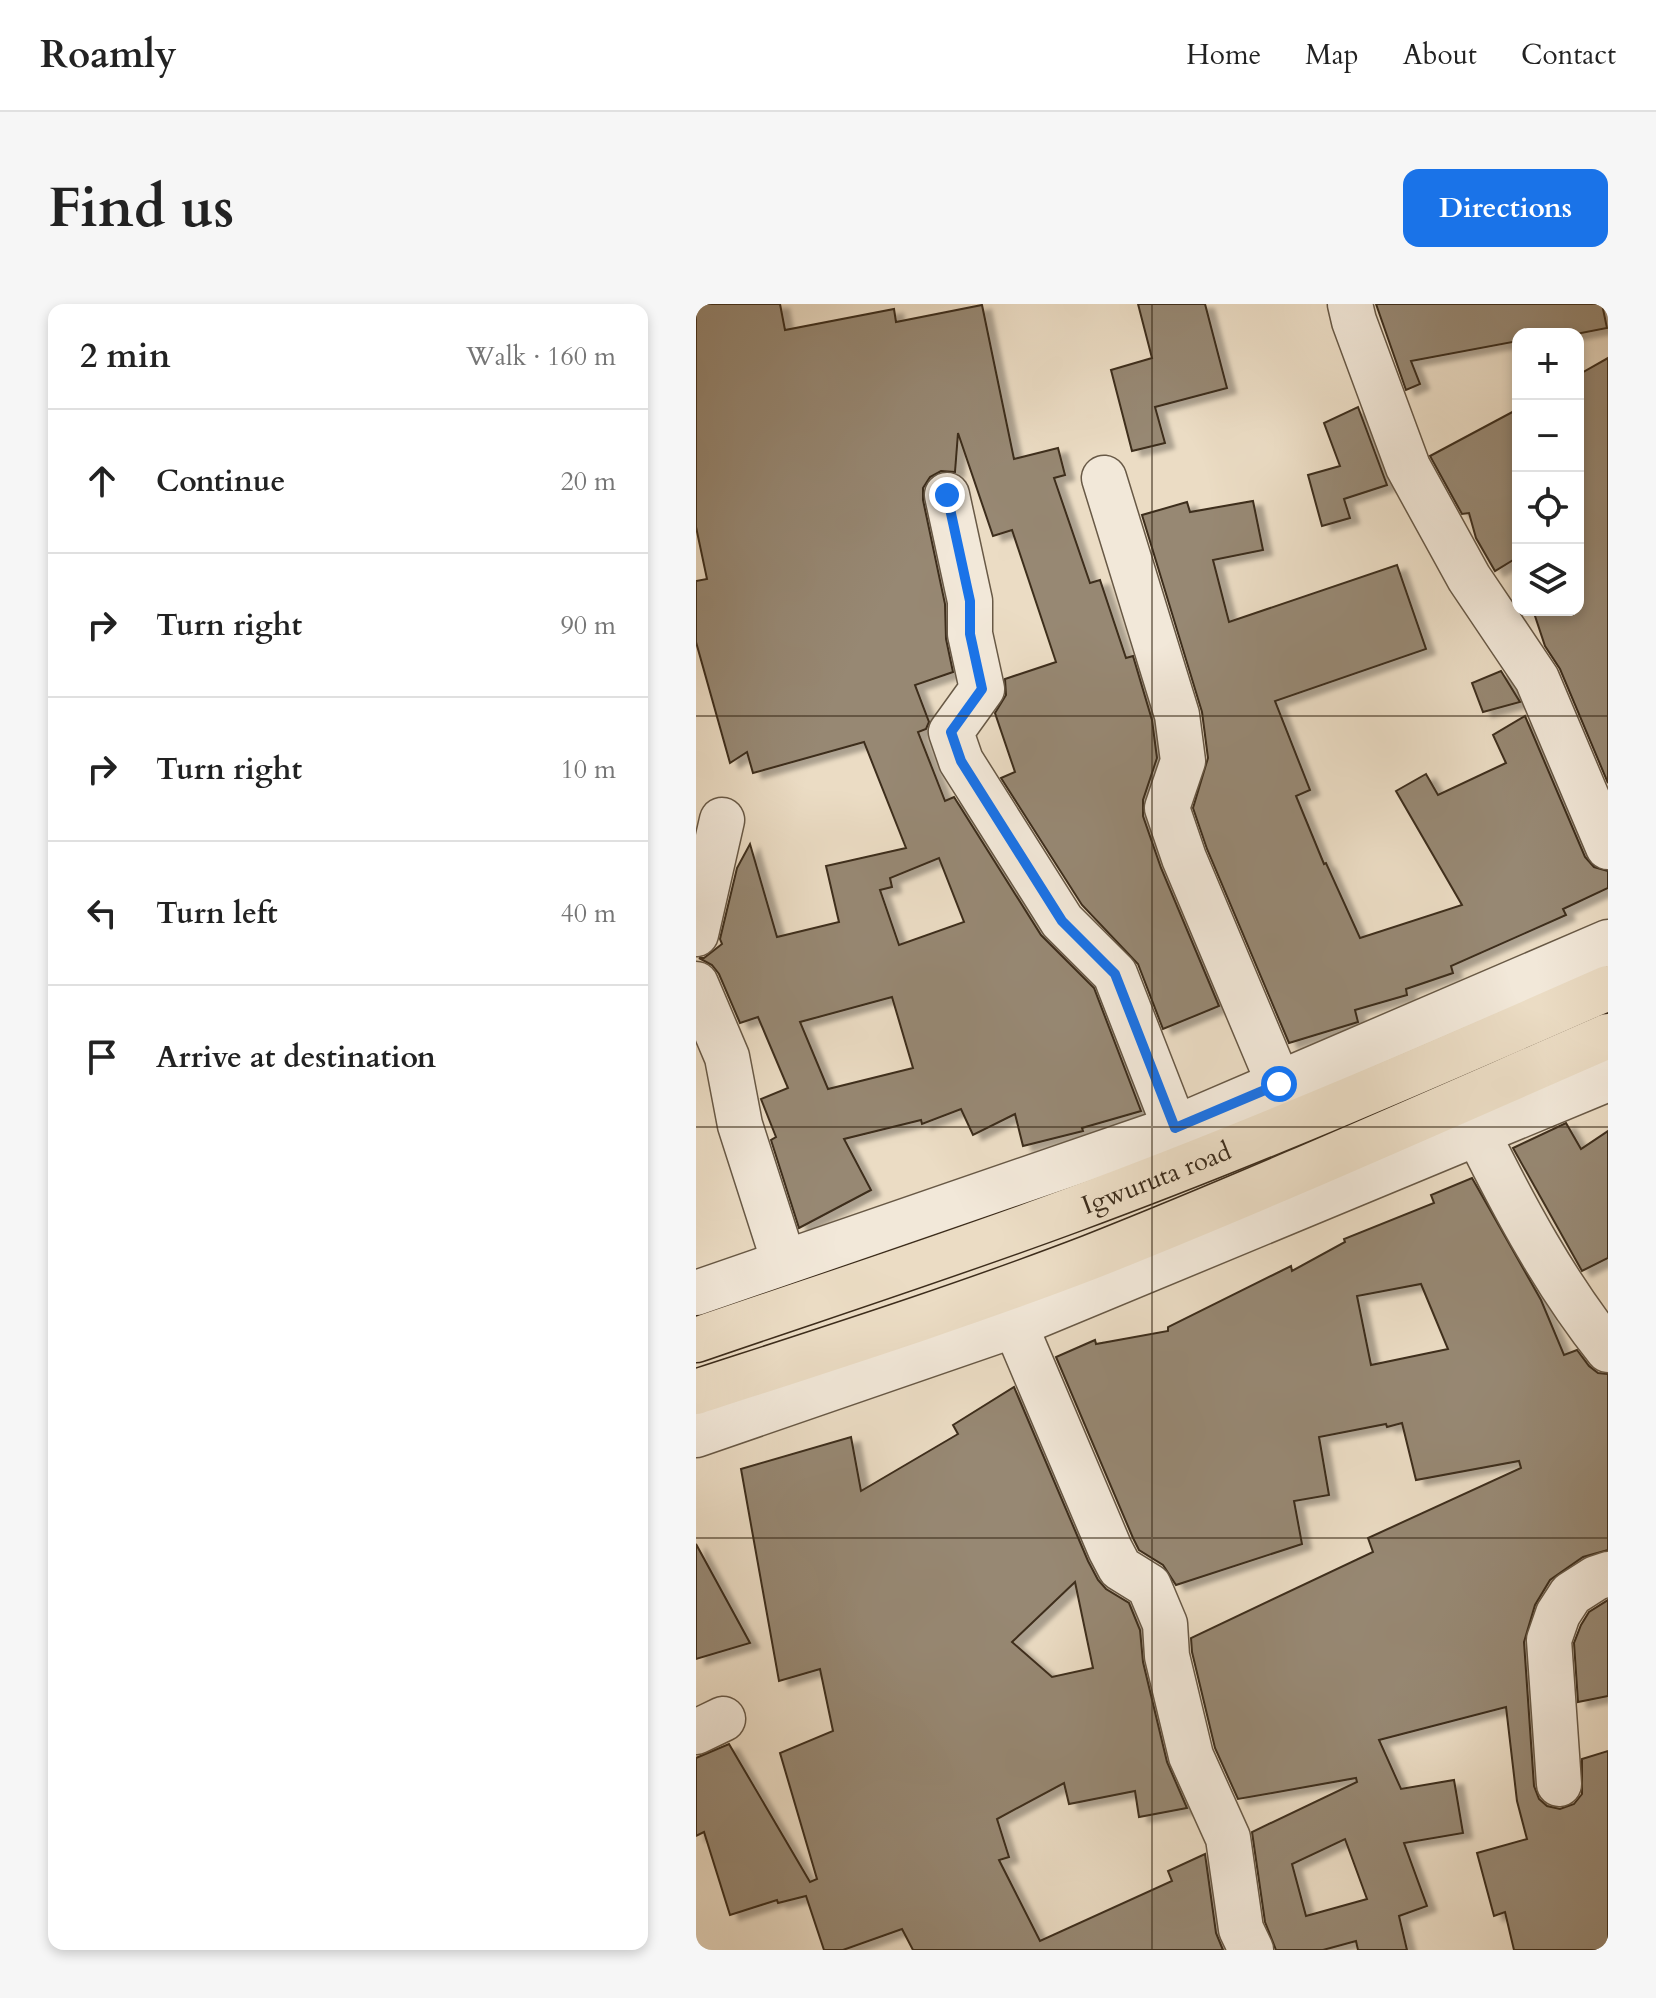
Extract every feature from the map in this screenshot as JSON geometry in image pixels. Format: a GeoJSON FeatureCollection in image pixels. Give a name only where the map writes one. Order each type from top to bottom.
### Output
{"type":"FeatureCollection","features":[{"type":"Feature","properties":{"kind":"main road","name":"Igwuruta road"},"geometry":{"type":"LineString","coordinates":[[696,1340],[1072,1210],[1212,1156],[1608,988]]}},
{"type":"Feature","properties":{"kind":"main road","name":"Igwuruta road"},"geometry":{"type":"LineString","coordinates":[[696,1392],[951,1308],[1089,1257],[1328,1160],[1608,1036]]}},
{"type":"Feature","properties":{"kind":"street"},"geometry":{"type":"LineString","coordinates":[[1350,304],[1408,467],[1469,578],[1537,679],[1608,847]]}},
{"type":"Feature","properties":{"kind":"street"},"geometry":{"type":"LineString","coordinates":[[1104,478],[1177,715],[1183,761],[1167,808],[1184,858],[1279,1084]]}},
{"type":"Feature","properties":{"kind":"street"},"geometry":{"type":"LineString","coordinates":[[947,495],[970,601],[970,634],[982,689],[951,732],[961,761],[1062,921],[1115,974],[1175,1128]]}},
{"type":"Feature","properties":{"kind":"street"},"geometry":{"type":"LineString","coordinates":[[696,934],[722,820]]}},
{"type":"Feature","properties":{"kind":"street"},"geometry":{"type":"LineString","coordinates":[[696,1293],[1175,1128],[1608,942]]}},
{"type":"Feature","properties":{"kind":"street"},"geometry":{"type":"LineString","coordinates":[[696,984],[727,1057],[740,1125],[784,1262]]}},
{"type":"Feature","properties":{"kind":"street"},"geometry":{"type":"LineString","coordinates":[[696,1435],[1015,1325],[1608,1079]]}},
{"type":"Feature","properties":{"kind":"street"},"geometry":{"type":"LineString","coordinates":[[1478,1134],[1510,1199],[1608,1350]]}},
{"type":"Feature","properties":{"kind":"street"},"geometry":{"type":"LineString","coordinates":[[1015,1325],[1110,1549],[1120,1568],[1149,1586],[1165,1624],[1167,1656],[1191,1756],[1228,1838],[1241,1929],[1251,1950]]}},
{"type":"Feature","properties":{"kind":"street"},"geometry":{"type":"LineString","coordinates":[[1559,1784],[1549,1640],[1558,1614],[1571,1594],[1608,1574]]}},
{"type":"Feature","properties":{"kind":"building"},"geometry":{"type":"Polygon","coordinates":[[[696,304],[780,304],[785,330],[894,309],[896,322],[982,305],[1014,459],[1058,448],[1065,475],[1054,478],[1090,583],[1100,580],[1126,658],[1133,656],[1152,720],[1157,758],[1143,800],[1143,816],[1161,868],[1219,1006],[1163,1029],[1138,964],[1082,905],[1001,778],[1015,772],[995,713],[1006,695],[1005,679],[1056,662],[1012,530],[993,536],[958,433],[955,472],[941,471],[930,477],[923,488],[945,604],[946,639],[953,672],[915,685],[929,722],[926,729],[918,732],[945,801],[954,797],[1041,935],[1094,988],[1141,1111],[1082,1128],[1083,1131],[1023,1146],[1015,1114],[973,1135],[961,1109],[922,1124],[921,1120],[844,1139],[871,1190],[799,1228],[771,1140],[776,1137],[761,1099],[788,1088],[758,1017],[740,1023],[719,974],[712,965],[699,958],[704,958],[722,944],[720,939],[737,868],[750,844],[777,937],[839,922],[826,866],[906,848],[864,742],[753,773],[747,752],[730,763],[696,642],[696,581],[707,579],[696,527],[696,304]],[[939,858],[890,878],[892,887],[880,890],[899,945],[964,922],[939,858]],[[892,997],[800,1022],[828,1089],[913,1068],[892,997]]]}},
{"type":"Feature","properties":{"kind":"building"},"geometry":{"type":"Polygon","coordinates":[[[1138,304],[1205,304],[1227,388],[1155,407],[1165,443],[1132,451],[1111,370],[1152,358],[1138,304]]]}},
{"type":"Feature","properties":{"kind":"building"},"geometry":{"type":"Polygon","coordinates":[[[1376,304],[1602,304],[1607,328],[1584,332],[1584,328],[1512,328],[1512,342],[1411,361],[1420,384],[1406,390],[1376,304]]]}},
{"type":"Feature","properties":{"kind":"building"},"geometry":{"type":"Polygon","coordinates":[[[1608,358],[1608,783],[1560,669],[1545,646],[1535,616],[1584,616],[1584,372],[1608,358]]]}},
{"type":"Feature","properties":{"kind":"building"},"geometry":{"type":"Polygon","coordinates":[[[1358,407],[1387,485],[1344,499],[1350,518],[1322,526],[1308,475],[1340,466],[1324,423],[1358,407]]]}},
{"type":"Feature","properties":{"kind":"building"},"geometry":{"type":"Polygon","coordinates":[[[1512,412],[1512,561],[1495,571],[1476,538],[1469,513],[1462,514],[1430,456],[1512,412]]]}},
{"type":"Feature","properties":{"kind":"building"},"geometry":{"type":"Polygon","coordinates":[[[1253,501],[1263,550],[1213,560],[1229,622],[1397,565],[1426,649],[1275,701],[1310,790],[1296,796],[1324,864],[1360,938],[1462,905],[1396,791],[1426,774],[1438,795],[1506,763],[1493,735],[1525,716],[1585,857],[1594,867],[1608,871],[1608,888],[1563,909],[1566,915],[1451,966],[1453,973],[1406,989],[1407,995],[1355,1010],[1358,1022],[1289,1043],[1207,849],[1193,808],[1208,758],[1202,712],[1142,515],[1187,502],[1190,512],[1253,501]]]}},
{"type":"Feature","properties":{"kind":"building"},"geometry":{"type":"Polygon","coordinates":[[[1501,671],[1520,702],[1483,712],[1472,683],[1501,671]]]}},
{"type":"Feature","properties":{"kind":"building"},"geometry":{"type":"Polygon","coordinates":[[[1566,1123],[1581,1149],[1608,1131],[1608,1258],[1582,1271],[1513,1148],[1566,1123]]]}},
{"type":"Feature","properties":{"kind":"building"},"geometry":{"type":"Polygon","coordinates":[[[1472,1178],[1541,1300],[1564,1355],[1577,1350],[1598,1373],[1608,1374],[1608,1550],[1583,1557],[1550,1580],[1535,1605],[1524,1642],[1534,1786],[1539,1799],[1547,1806],[1560,1809],[1574,1804],[1582,1794],[1582,1759],[1608,1751],[1608,1950],[1514,1950],[1505,1912],[1494,1916],[1477,1853],[1527,1839],[1517,1801],[1506,1707],[1379,1740],[1401,1789],[1454,1780],[1463,1833],[1404,1843],[1427,1906],[1399,1916],[1407,1950],[1358,1950],[1356,1941],[1323,1950],[1276,1950],[1265,1922],[1252,1832],[1357,1782],[1356,1778],[1238,1799],[1215,1748],[1192,1652],[1191,1638],[1373,1552],[1368,1538],[1521,1468],[1519,1461],[1416,1480],[1402,1423],[1319,1437],[1329,1495],[1294,1501],[1302,1544],[1176,1585],[1163,1565],[1139,1550],[1056,1357],[1095,1340],[1096,1344],[1168,1331],[1168,1327],[1291,1266],[1292,1271],[1345,1242],[1344,1239],[1434,1203],[1431,1195],[1472,1178]],[[1421,1284],[1357,1296],[1371,1365],[1448,1349],[1421,1284]],[[1345,1839],[1292,1864],[1306,1916],[1367,1899],[1345,1839]]]}},
{"type":"Feature","properties":{"kind":"building"},"geometry":{"type":"Polygon","coordinates":[[[1014,1387],[1098,1580],[1106,1589],[1129,1603],[1140,1630],[1143,1662],[1167,1762],[1187,1808],[1139,1817],[1135,1791],[1069,1804],[1064,1783],[997,1819],[1009,1857],[999,1860],[1040,1941],[1172,1881],[1168,1871],[1205,1854],[1216,1933],[1223,1950],[913,1950],[902,1929],[843,1950],[824,1950],[806,1896],[778,1903],[777,1900],[730,1915],[704,1832],[696,1836],[696,1758],[729,1744],[810,1882],[817,1879],[780,1753],[833,1731],[820,1669],[779,1681],[741,1469],[851,1437],[861,1491],[958,1434],[953,1425],[1014,1387]],[[1075,1582],[1012,1642],[1052,1677],[1093,1668],[1075,1582]]]}},
{"type":"Feature","properties":{"kind":"building"},"geometry":{"type":"Polygon","coordinates":[[[696,1544],[750,1643],[696,1659],[696,1544]]]}},
{"type":"Feature","properties":{"kind":"building"},"geometry":{"type":"Polygon","coordinates":[[[1608,1600],[1608,1696],[1578,1702],[1574,1643],[1589,1612],[1608,1600]]]}},
{"type":"Feature","properties":{"kind":"route"},"geometry":{"type":"LineString","coordinates":[[947,495],[970,601],[970,634],[982,689],[951,732],[961,761],[1062,921],[1115,974],[1175,1128],[1279,1084]]}}]}
